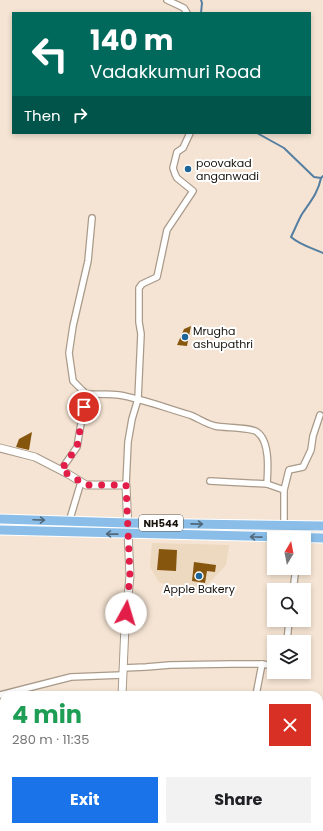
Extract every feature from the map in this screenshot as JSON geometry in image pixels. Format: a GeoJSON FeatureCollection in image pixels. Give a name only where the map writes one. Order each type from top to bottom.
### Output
{"type":"FeatureCollection","features":[{"type":"Feature","properties":{"kind":"highway","name":"NH544"},"geometry":{"type":"LineString","coordinates":[[0,519],[69,522],[323,526]]}},
{"type":"Feature","properties":{"kind":"highway","name":"NH544"},"geometry":{"type":"LineString","coordinates":[[0,530],[267,537]]}},
{"type":"Feature","properties":{"kind":"highway","name":"NH544"},"geometry":{"type":"LineString","coordinates":[[311,538],[323,538]]}},
{"type":"Feature","properties":{"kind":"street"},"geometry":{"type":"LineString","coordinates":[[167,0],[184,8],[186,12]]}},
{"type":"Feature","properties":{"kind":"street"},"geometry":{"type":"LineString","coordinates":[[122,691],[125,626],[130,576],[126,485],[128,442],[132,419],[138,399],[141,334],[139,322],[139,288],[142,284],[157,277],[167,230],[194,190],[177,178],[173,168],[177,152],[183,148],[190,134]]}},
{"type":"Feature","properties":{"kind":"street"},"geometry":{"type":"LineString","coordinates":[[92,218],[88,262],[73,326],[70,354],[73,381],[86,394],[118,395],[138,399],[192,416],[213,426],[253,430],[258,432],[265,445],[268,462],[267,484]]}},
{"type":"Feature","properties":{"kind":"street"},"geometry":{"type":"LineString","coordinates":[[61,470],[77,447],[86,394]]}},
{"type":"Feature","properties":{"kind":"street"},"geometry":{"type":"LineString","coordinates":[[284,526],[284,490],[289,470],[303,467],[311,450],[313,436],[320,415]]}},
{"type":"Feature","properties":{"kind":"street"},"geometry":{"type":"LineString","coordinates":[[0,448],[35,457],[86,485],[126,485]]}},
{"type":"Feature","properties":{"kind":"street"},"geometry":{"type":"LineString","coordinates":[[210,481],[267,484],[284,490]]}},
{"type":"Feature","properties":{"kind":"street"},"geometry":{"type":"LineString","coordinates":[[69,522],[81,482]]}},
{"type":"Feature","properties":{"kind":"street"},"geometry":{"type":"LineString","coordinates":[[16,691],[71,677],[170,664],[267,665]]}},
{"type":"Feature","properties":{"kind":"street"},"geometry":{"type":"LineString","coordinates":[[257,691],[262,664]]}},
{"type":"Feature","properties":{"kind":"shaded area"},"geometry":{"type":"Polygon","coordinates":[[[152,543],[229,545],[226,565],[206,586],[190,596],[159,582],[150,567],[152,543]]]}},
{"type":"Feature","properties":{"kind":"building","name":"Mrugha ashupathri"},"geometry":{"type":"Polygon","coordinates":[[[191,326],[187,346],[177,345],[184,329],[191,326]]]}},
{"type":"Feature","properties":{"kind":"building"},"geometry":{"type":"Polygon","coordinates":[[[32,432],[29,450],[16,447],[19,439],[32,432]]]}},
{"type":"Feature","properties":{"kind":"building"},"geometry":{"type":"Polygon","coordinates":[[[159,549],[177,550],[176,571],[157,570],[159,549]]]}},
{"type":"Feature","properties":{"kind":"building","name":"Apple Bakery"},"geometry":{"type":"Polygon","coordinates":[[[194,562],[216,565],[215,572],[207,571],[205,583],[192,581],[194,562]]]}},
{"type":"Feature","properties":{"kind":"building"},"geometry":{"type":"Polygon","coordinates":[[[138,611],[143,614],[143,620],[131,620],[131,612],[138,611]]]}},
{"type":"Feature","properties":{"kind":"waterway"},"geometry":{"type":"LineString","coordinates":[[201,0],[201,12]]}},
{"type":"Feature","properties":{"kind":"waterway"},"geometry":{"type":"LineString","coordinates":[[259,134],[284,148],[314,177],[321,178],[323,176]]}},
{"type":"Feature","properties":{"kind":"waterway"},"geometry":{"type":"LineString","coordinates":[[321,178],[316,193],[302,214],[291,237],[302,244],[323,253]]}},
{"type":"Feature","properties":{"kind":"place","name":"poovakad anganwadi"},"geometry":{"type":"Point","coordinates":[188,169]}},
{"type":"Feature","properties":{"kind":"place","name":"Mrugha ashupathri"},"geometry":{"type":"Point","coordinates":[185,337]}},
{"type":"Feature","properties":{"kind":"place","name":"Apple Bakery"},"geometry":{"type":"Point","coordinates":[199,576]}},
{"type":"Feature","properties":{"kind":"route"},"geometry":{"type":"LineString","coordinates":[[84,407],[77,447],[61,470],[86,485],[126,485],[130,576],[126,613]]}}]}
